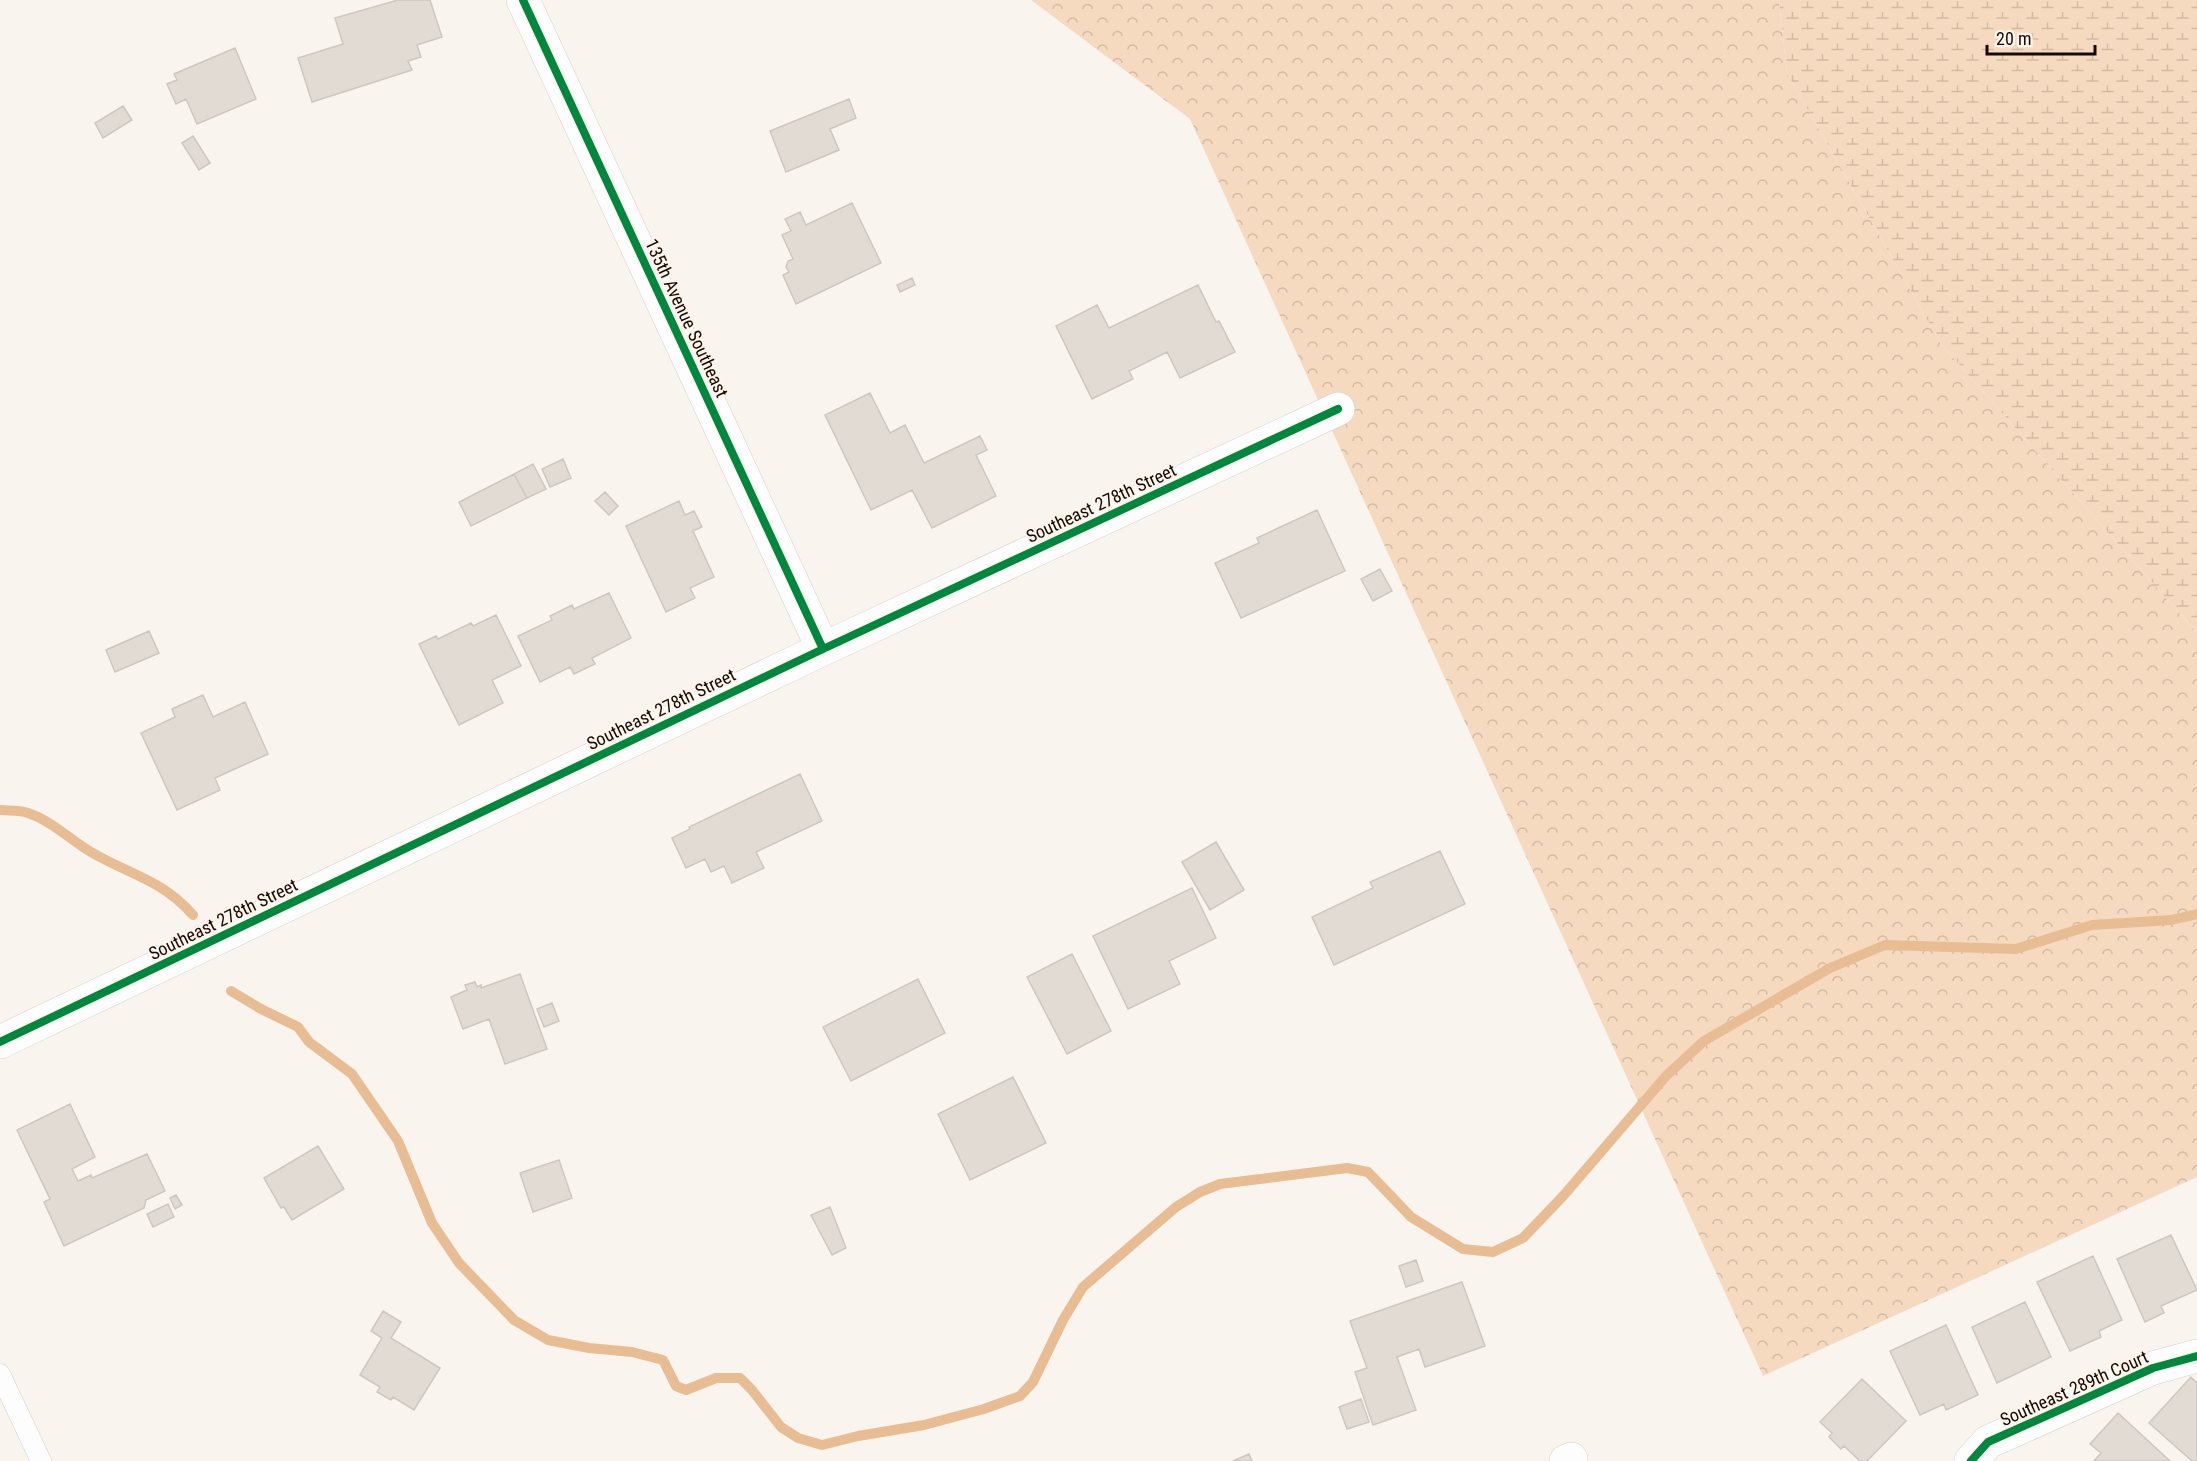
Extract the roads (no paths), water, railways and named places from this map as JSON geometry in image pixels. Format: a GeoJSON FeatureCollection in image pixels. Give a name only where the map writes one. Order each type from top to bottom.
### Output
{"type":"FeatureCollection","features":[{"type":"Feature","properties":{"kind":"street","name":"135th Avenue Southeast"},"geometry":{"type":"LineString","coordinates":[[523,0],[823,649]]}},
{"type":"Feature","properties":{"kind":"street","name":"Southeast 278th Street"},"geometry":{"type":"LineString","coordinates":[[0,1042],[823,649],[1338,409]]}},
{"type":"Feature","properties":{"kind":"street","name":"Southeast 289th Court"},"geometry":{"type":"LineString","coordinates":[[1971,1461],[1988,1442],[2152,1368],[2197,1356]]}},
{"type":"Feature","properties":{"kind":"lane"},"geometry":{"type":"LineString","coordinates":[[0,1374],[41,1461]]}},
{"type":"Feature","properties":{"kind":"waterway"},"geometry":{"type":"LineString","coordinates":[[0,810],[25,812],[37,816],[91,852],[157,885],[193,915]]}},
{"type":"Feature","properties":{"kind":"waterway"},"geometry":{"type":"LineString","coordinates":[[231,991],[298,1027],[309,1042],[352,1074],[398,1141],[432,1223],[459,1263],[514,1320],[548,1340],[589,1348],[632,1352],[663,1360],[676,1386],[686,1390],[716,1378],[740,1378],[781,1427],[798,1438],[822,1445],[858,1436],[924,1425],[984,1409],[1020,1396],[1033,1382],[1063,1320],[1083,1287],[1176,1207],[1200,1192],[1220,1184],[1347,1168],[1368,1172],[1411,1217],[1463,1249],[1493,1252],[1523,1238],[1564,1195],[1666,1076],[1704,1041],[1830,968],[1885,945],[2016,949],[2092,925],[2171,920],[2197,914]]}}]}
